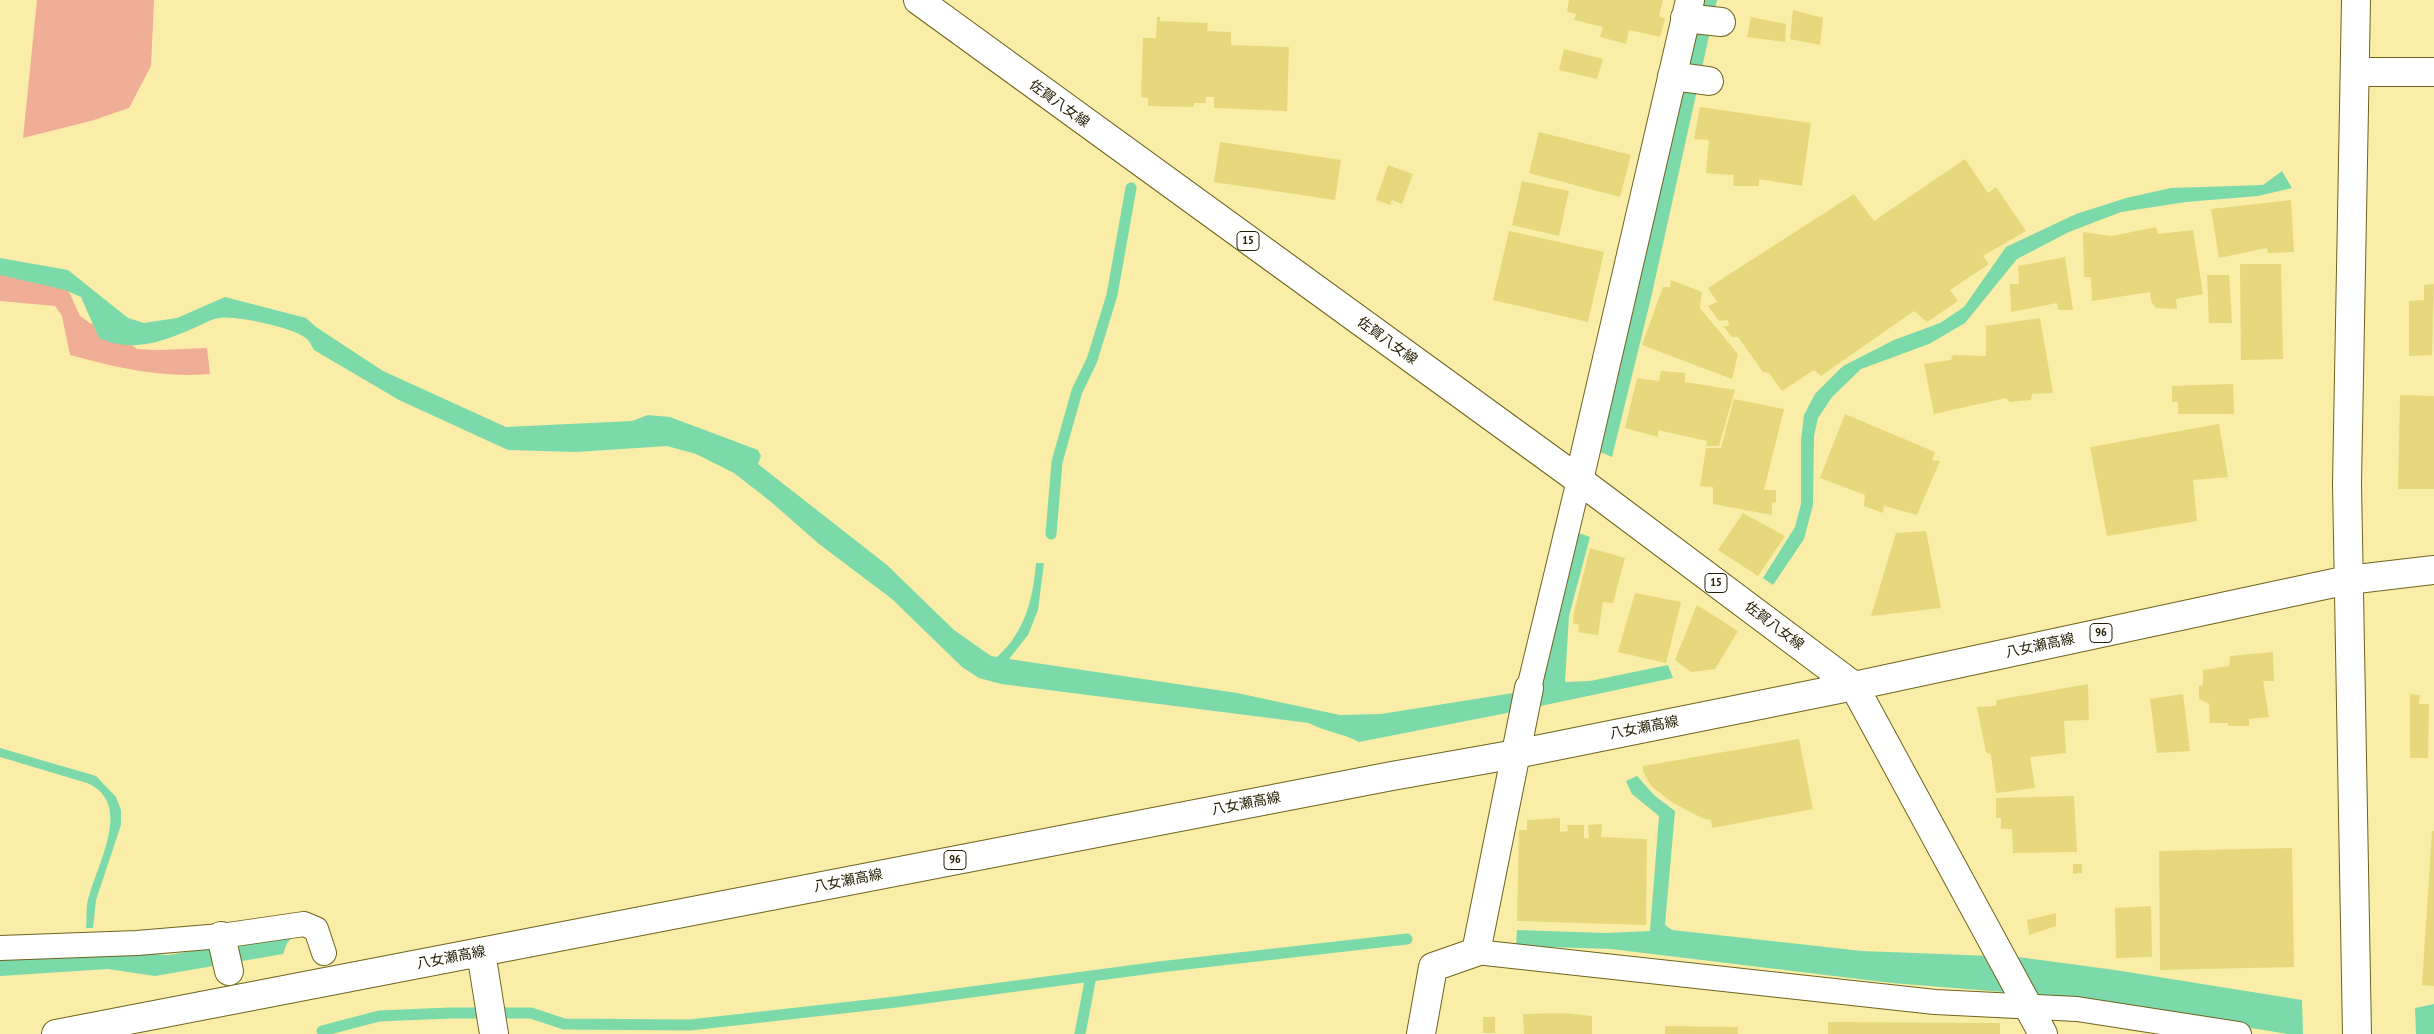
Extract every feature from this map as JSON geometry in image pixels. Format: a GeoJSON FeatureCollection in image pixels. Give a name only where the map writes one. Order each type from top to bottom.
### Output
{"type":"FeatureCollection","features":[{"type":"Feature","properties":{"kind":"main road","name":"佐賀八女線"},"geometry":{"type":"LineString","coordinates":[[918,0],[1579,480],[1854,686]]}},
{"type":"Feature","properties":{"kind":"main road"},"geometry":{"type":"LineString","coordinates":[[2356,0],[2347,473],[2357,1034]]}},
{"type":"Feature","properties":{"kind":"main road"},"geometry":{"type":"LineString","coordinates":[[1579,480],[1688,9],[1721,22]]}},
{"type":"Feature","properties":{"kind":"main road"},"geometry":{"type":"LineString","coordinates":[[2355,72],[2434,72]]}},
{"type":"Feature","properties":{"kind":"main road"},"geometry":{"type":"LineString","coordinates":[[1672,76],[1709,81]]}},
{"type":"Feature","properties":{"kind":"main road","name":"八女瀬高線"},"geometry":{"type":"LineString","coordinates":[[56,1034],[1372,779],[1516,754],[1854,686],[2348,580],[2434,570]]}},
{"type":"Feature","properties":{"kind":"main road"},"geometry":{"type":"LineString","coordinates":[[1854,686],[2043,1034]]}},
{"type":"Feature","properties":{"kind":"main road"},"geometry":{"type":"LineString","coordinates":[[1421,1034],[1433,967],[1476,952],[1526,700]]}},
{"type":"Feature","properties":{"kind":"main road"},"geometry":{"type":"LineString","coordinates":[[221,936],[229,971]]}},
{"type":"Feature","properties":{"kind":"main road"},"geometry":{"type":"LineString","coordinates":[[481,952],[494,1034]]}},
{"type":"Feature","properties":{"kind":"lane"},"geometry":{"type":"LineString","coordinates":[[1526,700],[1579,480]]}},
{"type":"Feature","properties":{"kind":"lane"},"geometry":{"type":"LineString","coordinates":[[0,948],[137,943],[221,936],[304,924],[316,929],[324,953]]}},
{"type":"Feature","properties":{"kind":"lane"},"geometry":{"type":"LineString","coordinates":[[1476,952],[1935,1002],[2027,1005],[2077,1009],[2239,1034]]}},
{"type":"Feature","properties":{"kind":"shaded area"},"geometry":{"type":"Polygon","coordinates":[[[37,0],[154,0],[151,66],[129,108],[91,121],[23,138],[37,0]]]}},
{"type":"Feature","properties":{"kind":"shaded area"},"geometry":{"type":"Polygon","coordinates":[[[1701,0],[1717,0],[1651,298],[1612,457],[1593,449],[1701,0]]]}},
{"type":"Feature","properties":{"kind":"shaded area"},"geometry":{"type":"Polygon","coordinates":[[[2282,171],[2292,188],[2258,196],[2186,202],[2121,212],[2069,232],[2017,259],[1965,323],[1929,344],[1861,369],[1832,397],[1818,418],[1814,436],[1813,505],[1804,539],[1773,585],[1763,578],[1795,527],[1801,504],[1801,440],[1804,415],[1815,394],[1843,366],[1894,340],[1940,323],[1964,307],[2006,247],[2076,214],[2126,198],[2171,188],[2263,185],[2282,171]]]}},
{"type":"Feature","properties":{"kind":"shaded area"},"geometry":{"type":"Polygon","coordinates":[[[0,258],[68,270],[128,318],[144,323],[177,318],[225,297],[306,318],[316,327],[383,371],[506,427],[632,421],[648,415],[670,417],[758,450],[761,456],[758,464],[887,565],[954,630],[991,656],[997,657],[1007,647],[1021,626],[1030,602],[1036,563],[1044,563],[1038,610],[1028,635],[1009,659],[1237,693],[1340,715],[1381,714],[1532,690],[1571,530],[1590,537],[1569,616],[1565,682],[1590,681],[1668,665],[1673,678],[1359,742],[1309,723],[1001,684],[979,678],[962,667],[892,599],[819,544],[770,501],[734,473],[696,454],[667,446],[576,452],[508,450],[399,400],[314,350],[309,341],[302,335],[251,320],[219,318],[170,338],[147,344],[123,345],[111,342],[99,338],[81,297],[65,290],[0,275],[0,258]]]}},
{"type":"Feature","properties":{"kind":"shaded area"},"geometry":{"type":"Polygon","coordinates":[[[0,263],[58,278],[70,294],[80,316],[90,323],[118,334],[137,349],[207,348],[210,374],[174,375],[139,371],[70,355],[62,316],[55,306],[0,301],[0,263]]]}},
{"type":"Feature","properties":{"kind":"shaded area"},"geometry":{"type":"Polygon","coordinates":[[[0,748],[96,776],[116,797],[121,810],[121,825],[96,900],[93,928],[86,928],[87,905],[108,838],[109,806],[101,793],[87,783],[0,757],[0,748]]]}},
{"type":"Feature","properties":{"kind":"shaded area"},"geometry":{"type":"Polygon","coordinates":[[[1637,776],[1655,796],[1675,811],[1665,925],[1672,930],[1862,951],[2018,957],[2115,970],[2302,1000],[2303,1034],[2288,1034],[2053,996],[1892,983],[1611,949],[1516,946],[1517,930],[1605,933],[1650,931],[1659,816],[1632,794],[1626,781],[1637,776]]]}},
{"type":"Feature","properties":{"kind":"shaded area"},"geometry":{"type":"Polygon","coordinates":[[[296,934],[287,943],[283,954],[155,976],[108,969],[0,976],[0,957],[120,952],[168,955],[296,934]]]}},
{"type":"Feature","properties":{"kind":"shaded area"},"geometry":{"type":"Polygon","coordinates":[[[2434,1004],[2434,1034],[2416,1034],[2415,1008],[2434,1004]]]}},
{"type":"Feature","properties":{"kind":"building"},"geometry":{"type":"Polygon","coordinates":[[[1569,0],[1663,0],[1659,16],[1665,19],[1660,37],[1629,30],[1626,44],[1600,37],[1603,27],[1574,20],[1576,14],[1567,12],[1569,0]]]}},
{"type":"Feature","properties":{"kind":"building"},"geometry":{"type":"Polygon","coordinates":[[[1793,10],[1823,18],[1820,45],[1790,39],[1793,10]]]}},
{"type":"Feature","properties":{"kind":"building"},"geometry":{"type":"Polygon","coordinates":[[[1157,17],[1160,17],[1160,21],[1208,23],[1207,31],[1231,32],[1231,45],[1289,47],[1287,111],[1214,108],[1214,97],[1206,97],[1206,103],[1194,103],[1194,107],[1148,106],[1148,98],[1141,97],[1143,38],[1156,38],[1157,17]]]}},
{"type":"Feature","properties":{"kind":"building"},"geometry":{"type":"Polygon","coordinates":[[[1751,17],[1786,24],[1785,42],[1747,37],[1751,17]]]}},
{"type":"Feature","properties":{"kind":"building"},"geometry":{"type":"Polygon","coordinates":[[[1564,49],[1603,59],[1597,79],[1559,70],[1564,49]]]}},
{"type":"Feature","properties":{"kind":"building"},"geometry":{"type":"Polygon","coordinates":[[[1700,107],[1811,123],[1802,186],[1759,179],[1759,186],[1733,186],[1734,175],[1706,173],[1709,140],[1694,139],[1700,107]]]}},
{"type":"Feature","properties":{"kind":"building"},"geometry":{"type":"Polygon","coordinates":[[[1539,132],[1631,155],[1620,197],[1529,173],[1539,132]]]}},
{"type":"Feature","properties":{"kind":"building"},"geometry":{"type":"Polygon","coordinates":[[[1220,142],[1341,160],[1335,200],[1214,182],[1220,142]]]}},
{"type":"Feature","properties":{"kind":"building"},"geometry":{"type":"Polygon","coordinates":[[[1965,159],[1988,193],[1996,187],[2026,231],[1983,256],[1989,264],[1950,290],[1958,301],[1927,322],[1914,311],[1821,376],[1814,370],[1782,391],[1769,373],[1763,372],[1738,337],[1732,337],[1723,326],[1729,326],[1728,320],[1719,321],[1708,306],[1717,302],[1708,288],[1854,194],[1874,221],[1965,159]]]}},
{"type":"Feature","properties":{"kind":"building"},"geometry":{"type":"Polygon","coordinates":[[[1388,165],[1413,174],[1402,204],[1392,200],[1390,205],[1376,200],[1388,165]]]}},
{"type":"Feature","properties":{"kind":"building"},"geometry":{"type":"Polygon","coordinates":[[[1522,181],[1569,191],[1559,236],[1512,225],[1522,181]]]}},
{"type":"Feature","properties":{"kind":"building"},"geometry":{"type":"Polygon","coordinates":[[[2291,200],[2294,252],[2268,253],[2267,248],[2219,258],[2211,209],[2291,200]]]}},
{"type":"Feature","properties":{"kind":"building"},"geometry":{"type":"Polygon","coordinates":[[[2156,227],[2158,234],[2193,230],[2203,294],[2176,299],[2177,309],[2156,308],[2151,301],[2150,292],[2092,301],[2091,277],[2084,277],[2083,232],[2112,236],[2156,227]]]}},
{"type":"Feature","properties":{"kind":"building"},"geometry":{"type":"Polygon","coordinates":[[[1509,231],[1604,252],[1588,322],[1493,300],[1509,231]]]}},
{"type":"Feature","properties":{"kind":"building"},"geometry":{"type":"Polygon","coordinates":[[[2065,257],[2073,310],[2058,310],[2057,303],[2011,312],[2010,284],[2019,284],[2018,266],[2065,257]]]}},
{"type":"Feature","properties":{"kind":"building"},"geometry":{"type":"Polygon","coordinates":[[[2240,264],[2281,264],[2283,359],[2241,360],[2240,264]]]}},
{"type":"Feature","properties":{"kind":"building"},"geometry":{"type":"Polygon","coordinates":[[[2207,275],[2229,275],[2232,323],[2209,323],[2207,275]]]}},
{"type":"Feature","properties":{"kind":"building"},"geometry":{"type":"Polygon","coordinates":[[[1671,280],[1702,292],[1700,308],[1738,354],[1732,379],[1642,345],[1663,287],[1670,287],[1671,280]]]}},
{"type":"Feature","properties":{"kind":"building"},"geometry":{"type":"Polygon","coordinates":[[[2434,284],[2432,355],[2409,356],[2409,301],[2424,300],[2424,285],[2434,284]]]}},
{"type":"Feature","properties":{"kind":"building"},"geometry":{"type":"Polygon","coordinates":[[[2040,318],[2053,393],[2032,394],[2031,400],[2010,402],[2006,398],[1934,414],[1924,364],[1951,360],[1953,355],[1986,356],[1986,326],[2040,318]]]}},
{"type":"Feature","properties":{"kind":"building"},"geometry":{"type":"Polygon","coordinates":[[[1661,371],[1685,373],[1685,382],[1735,390],[1719,446],[1706,446],[1707,441],[1658,430],[1658,437],[1625,428],[1637,378],[1659,381],[1661,371]]]}},
{"type":"Feature","properties":{"kind":"building"},"geometry":{"type":"Polygon","coordinates":[[[2233,384],[2234,414],[2178,414],[2178,402],[2172,402],[2172,386],[2233,384]]]}},
{"type":"Feature","properties":{"kind":"building"},"geometry":{"type":"Polygon","coordinates":[[[2400,395],[2434,396],[2434,489],[2398,489],[2400,395]]]}},
{"type":"Feature","properties":{"kind":"building"},"geometry":{"type":"Polygon","coordinates":[[[1734,399],[1784,409],[1764,490],[1776,490],[1776,502],[1772,503],[1772,515],[1713,504],[1713,487],[1700,486],[1706,448],[1721,448],[1734,399]]]}},
{"type":"Feature","properties":{"kind":"building"},"geometry":{"type":"Polygon","coordinates":[[[1845,414],[1935,452],[1932,460],[1940,461],[1917,515],[1884,506],[1883,513],[1864,506],[1865,495],[1820,478],[1845,414]]]}},
{"type":"Feature","properties":{"kind":"building"},"geometry":{"type":"Polygon","coordinates":[[[2219,424],[2228,477],[2193,480],[2197,521],[2107,536],[2090,447],[2219,424]]]}},
{"type":"Feature","properties":{"kind":"building"},"geometry":{"type":"Polygon","coordinates":[[[1743,513],[1785,536],[1758,576],[1718,550],[1743,513]]]}},
{"type":"Feature","properties":{"kind":"building"},"geometry":{"type":"Polygon","coordinates":[[[1926,531],[1941,608],[1871,616],[1896,533],[1926,531]]]}},
{"type":"Feature","properties":{"kind":"building"},"geometry":{"type":"Polygon","coordinates":[[[1590,548],[1625,558],[1613,603],[1603,602],[1598,635],[1578,632],[1579,625],[1573,623],[1590,548]]]}},
{"type":"Feature","properties":{"kind":"building"},"geometry":{"type":"Polygon","coordinates":[[[1635,593],[1681,602],[1666,663],[1618,652],[1635,593]]]}},
{"type":"Feature","properties":{"kind":"building"},"geometry":{"type":"Polygon","coordinates":[[[1697,605],[1738,631],[1715,669],[1691,672],[1675,660],[1697,605]]]}},
{"type":"Feature","properties":{"kind":"building"},"geometry":{"type":"Polygon","coordinates":[[[2273,652],[2274,681],[2263,681],[2269,717],[2249,719],[2249,726],[2228,726],[2228,723],[2210,723],[2209,704],[2199,699],[2199,686],[2203,685],[2203,670],[2229,666],[2230,656],[2273,652]]]}},
{"type":"Feature","properties":{"kind":"building"},"geometry":{"type":"Polygon","coordinates":[[[2088,684],[2089,720],[2064,721],[2066,753],[2030,757],[2035,788],[1996,793],[1991,755],[1986,752],[1977,707],[1996,706],[1997,700],[2088,684]]]}},
{"type":"Feature","properties":{"kind":"building"},"geometry":{"type":"Polygon","coordinates":[[[2183,694],[2190,751],[2157,753],[2150,699],[2183,694]]]}},
{"type":"Feature","properties":{"kind":"building"},"geometry":{"type":"Polygon","coordinates":[[[2410,694],[2420,695],[2419,704],[2429,704],[2428,758],[2410,758],[2410,694]]]}},
{"type":"Feature","properties":{"kind":"building"},"geometry":{"type":"Polygon","coordinates":[[[1799,739],[1813,809],[1712,828],[1711,820],[1702,818],[1673,803],[1651,786],[1643,771],[1643,766],[1799,739]]]}},
{"type":"Feature","properties":{"kind":"building"},"geometry":{"type":"Polygon","coordinates":[[[2074,796],[2077,852],[2013,853],[2012,829],[2001,829],[2001,818],[1996,818],[1996,798],[2074,796]]]}},
{"type":"Feature","properties":{"kind":"building"},"geometry":{"type":"Polygon","coordinates":[[[1560,818],[1560,832],[1568,831],[1567,825],[1584,825],[1584,838],[1589,838],[1588,825],[1602,824],[1601,837],[1647,839],[1646,925],[1517,921],[1519,830],[1527,830],[1527,820],[1560,818]]]}},
{"type":"Feature","properties":{"kind":"building"},"geometry":{"type":"Polygon","coordinates":[[[2432,831],[2434,831],[2434,986],[2422,985],[2432,831]]]}},
{"type":"Feature","properties":{"kind":"building"},"geometry":{"type":"Polygon","coordinates":[[[2292,848],[2294,967],[2160,970],[2159,851],[2292,848]]]}},
{"type":"Feature","properties":{"kind":"building"},"geometry":{"type":"Polygon","coordinates":[[[2073,864],[2082,864],[2082,873],[2073,874],[2073,864]]]}},
{"type":"Feature","properties":{"kind":"building"},"geometry":{"type":"Polygon","coordinates":[[[2151,906],[2152,957],[2116,958],[2115,908],[2151,906]]]}},
{"type":"Feature","properties":{"kind":"building"},"geometry":{"type":"Polygon","coordinates":[[[2056,913],[2056,926],[2029,935],[2027,920],[2056,913]]]}},
{"type":"Feature","properties":{"kind":"building"},"geometry":{"type":"Polygon","coordinates":[[[1563,1013],[1592,1016],[1592,1034],[1524,1034],[1523,1014],[1563,1013]]]}},
{"type":"Feature","properties":{"kind":"building"},"geometry":{"type":"Polygon","coordinates":[[[1483,1017],[1495,1017],[1495,1033],[1483,1033],[1483,1017]]]}},
{"type":"Feature","properties":{"kind":"building"},"geometry":{"type":"Polygon","coordinates":[[[1828,1022],[2000,1023],[2000,1034],[1828,1034],[1828,1022]]]}},
{"type":"Feature","properties":{"kind":"building"},"geometry":{"type":"Polygon","coordinates":[[[1665,1026],[1738,1027],[1738,1034],[1665,1034],[1665,1026]]]}},
{"type":"Feature","properties":{"kind":"waterway"},"geometry":{"type":"LineString","coordinates":[[1051,534],[1057,462],[1077,391],[1092,360],[1112,295],[1131,188]]}},
{"type":"Feature","properties":{"kind":"waterway"},"geometry":{"type":"LineString","coordinates":[[322,1031],[379,1016],[450,1013],[531,1013],[564,1024],[690,1025],[896,1002],[1159,967],[1407,939]]}},
{"type":"Feature","properties":{"kind":"waterway"},"geometry":{"type":"LineString","coordinates":[[1080,1034],[1091,976]]}}]}
